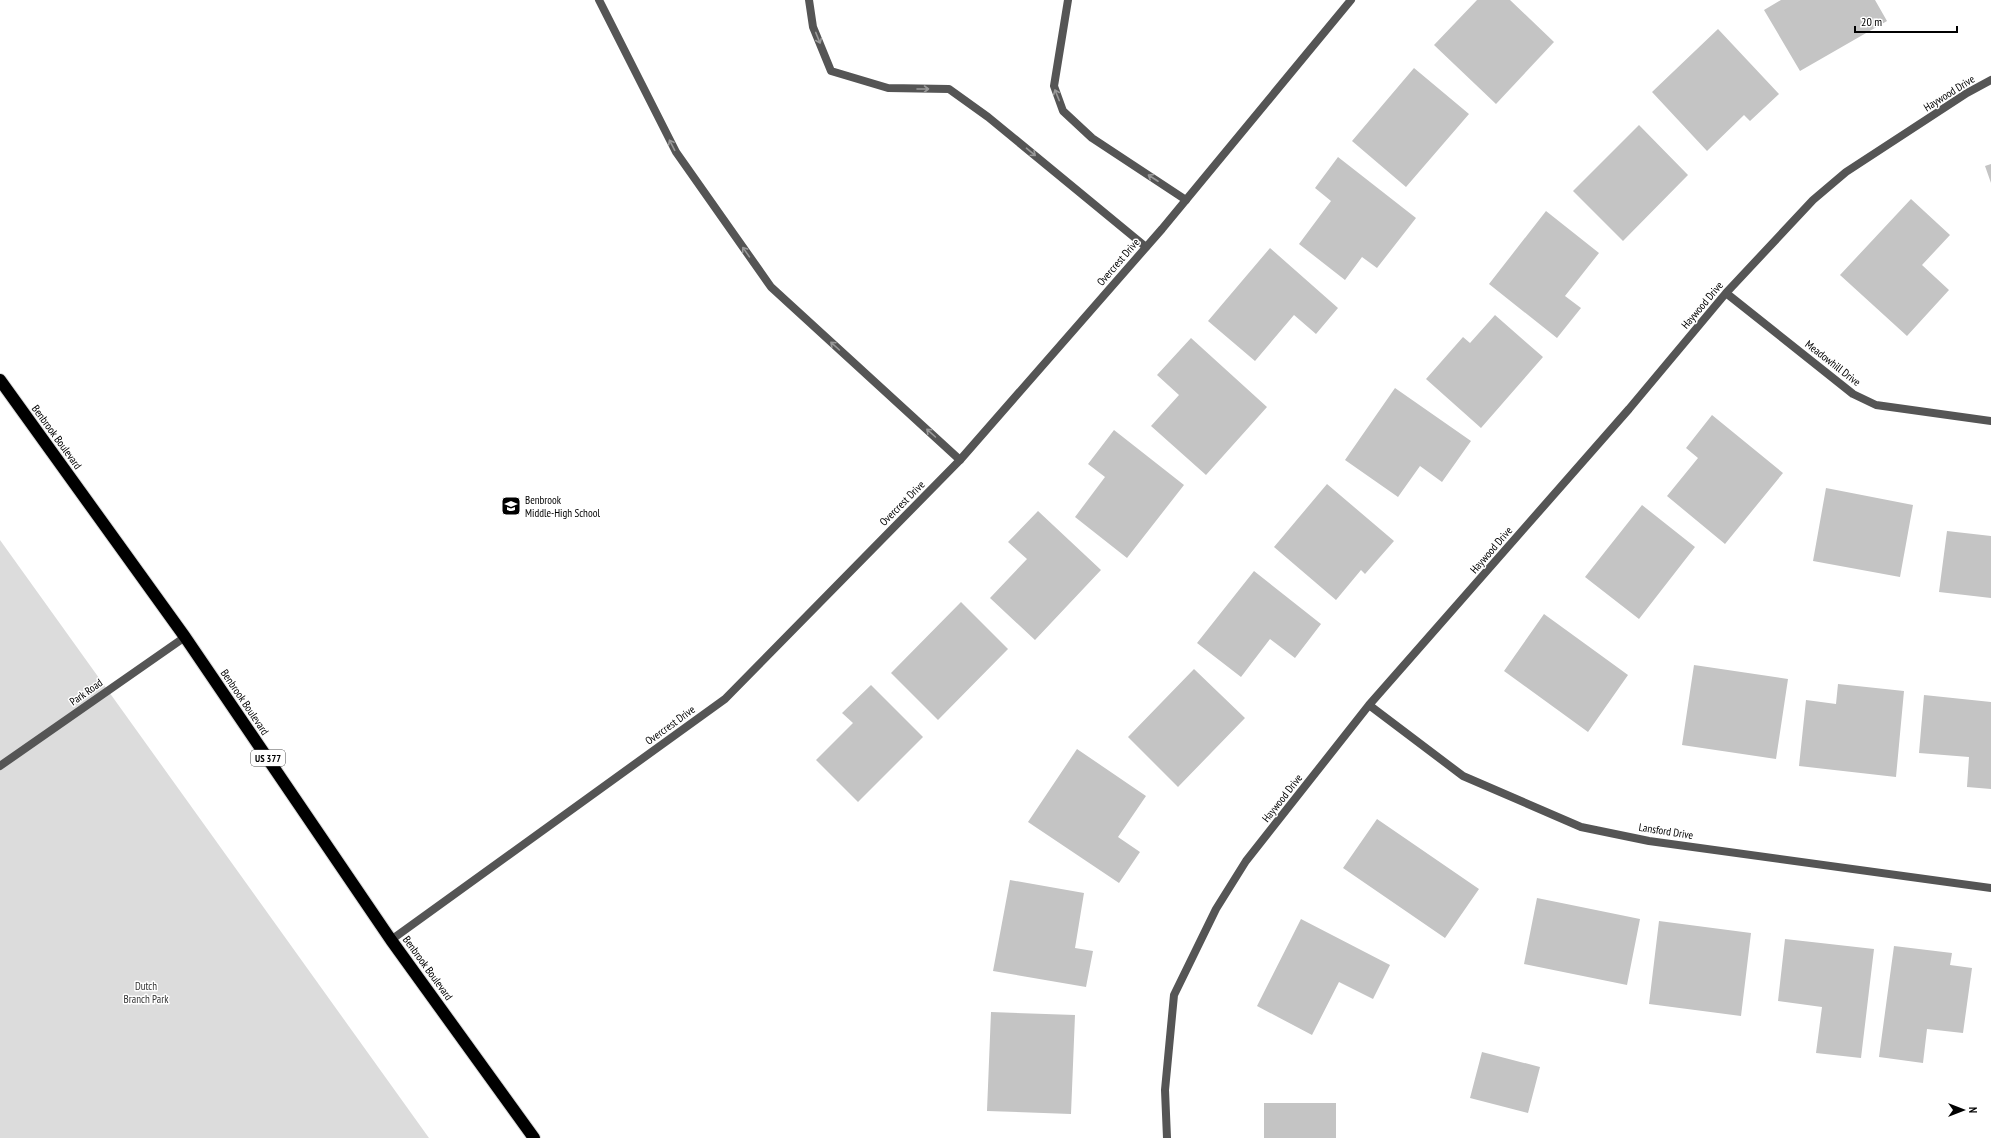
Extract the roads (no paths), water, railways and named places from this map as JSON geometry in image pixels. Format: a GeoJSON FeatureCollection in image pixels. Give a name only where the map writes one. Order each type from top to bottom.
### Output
{"type":"FeatureCollection","features":[{"type":"Feature","properties":{"kind":"highway","name":"Benbrook Boulevard"},"geometry":{"type":"LineString","coordinates":[[0,380],[185,637],[391,940],[534,1138]]}},
{"type":"Feature","properties":{"kind":"street"},"geometry":{"type":"LineString","coordinates":[[599,0],[676,152],[771,287],[960,460]]}},
{"type":"Feature","properties":{"kind":"street"},"geometry":{"type":"LineString","coordinates":[[809,0],[814,27],[831,70],[888,88],[949,89],[988,116],[1146,247]]}},
{"type":"Feature","properties":{"kind":"street"},"geometry":{"type":"LineString","coordinates":[[1068,0],[1054,86],[1063,111],[1092,138],[1186,200]]}},
{"type":"Feature","properties":{"kind":"street","name":"Overcrest Drive"},"geometry":{"type":"LineString","coordinates":[[391,940],[724,699],[960,460],[1186,200],[1351,0]]}},
{"type":"Feature","properties":{"kind":"street","name":"Haywood Drive"},"geometry":{"type":"LineString","coordinates":[[1167,1138],[1165,1090],[1174,995],[1216,909],[1246,861],[1369,705],[1630,409],[1726,293],[1812,200],[1846,172],[1967,93],[1991,80]]}},
{"type":"Feature","properties":{"kind":"street","name":"Meadowhill Drive"},"geometry":{"type":"LineString","coordinates":[[1726,293],[1853,394],[1876,405],[1991,421]]}},
{"type":"Feature","properties":{"kind":"street","name":"Park Road"},"geometry":{"type":"LineString","coordinates":[[0,766],[185,637]]}},
{"type":"Feature","properties":{"kind":"street","name":"Lansford Drive"},"geometry":{"type":"LineString","coordinates":[[1369,705],[1464,776],[1581,827],[1649,841],[1991,888]]}},
{"type":"Feature","properties":{"kind":"place","name":"Benbrook Middle-High School"},"geometry":{"type":"Point","coordinates":[511,506]}},
{"type":"Feature","properties":{"kind":"park label","name":"Dutch Branch Park"},"geometry":{"type":"Point","coordinates":[146,992]}}]}
